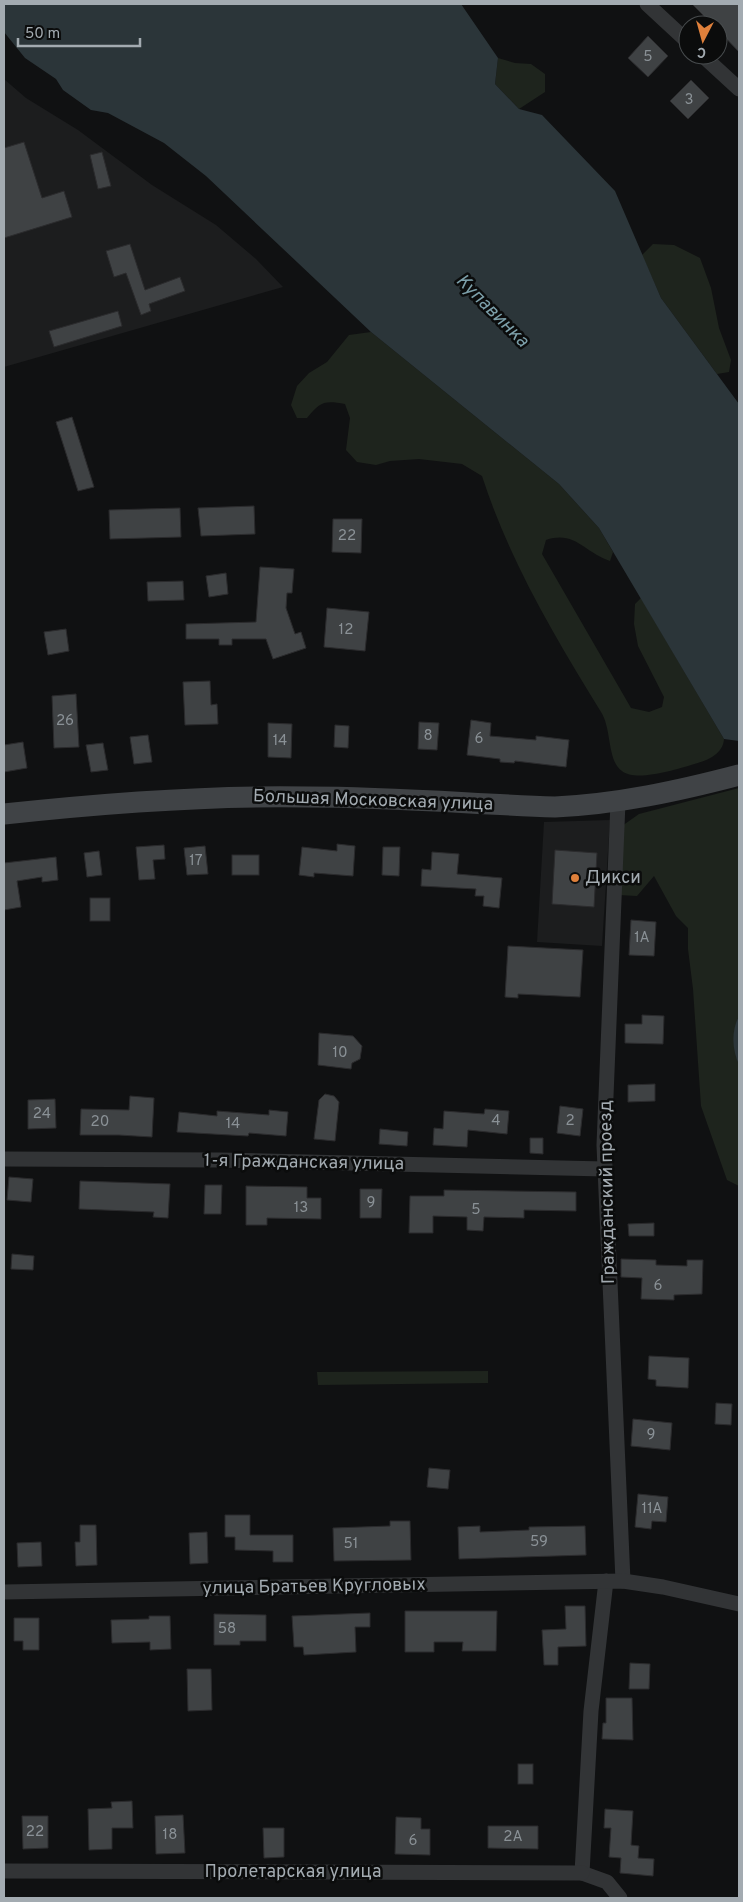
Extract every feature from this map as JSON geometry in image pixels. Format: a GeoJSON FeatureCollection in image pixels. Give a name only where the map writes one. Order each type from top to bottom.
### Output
{"type":"FeatureCollection","features":[{"type":"Feature","properties":{"kind":"main road","name":"Большая Московская улица"},"geometry":{"type":"LineString","coordinates":[[4,814],[58,808],[201,798],[309,796],[555,807],[618,802],[663,794],[739,775]]}},
{"type":"Feature","properties":{"kind":"street"},"geometry":{"type":"LineString","coordinates":[[647,4],[678,33]]}},
{"type":"Feature","properties":{"kind":"street"},"geometry":{"type":"LineString","coordinates":[[713,65],[739,89]]}},
{"type":"Feature","properties":{"kind":"street","name":"Гражданский проезд"},"geometry":{"type":"LineString","coordinates":[[618,802],[604,1145],[623,1581]]}},
{"type":"Feature","properties":{"kind":"street","name":"1-я Гражданская улица"},"geometry":{"type":"LineString","coordinates":[[4,1159],[220,1160],[605,1169]]}},
{"type":"Feature","properties":{"kind":"street"},"geometry":{"type":"LineString","coordinates":[[582,1873],[591,1711],[606,1581]]}},
{"type":"Feature","properties":{"kind":"street","name":"улица Братьев Кругловых"},"geometry":{"type":"LineString","coordinates":[[4,1592],[623,1581],[663,1587],[739,1604]]}},
{"type":"Feature","properties":{"kind":"street","name":"Пролетарская улица"},"geometry":{"type":"LineString","coordinates":[[4,1871],[582,1873],[607,1882],[620,1898]]}},
{"type":"Feature","properties":{"kind":"shaded area"},"geometry":{"type":"Polygon","coordinates":[[[498,58],[515,63],[531,64],[545,74],[545,92],[519,109],[495,84],[498,58]]]}},
{"type":"Feature","properties":{"kind":"shaded area"},"geometry":{"type":"Polygon","coordinates":[[[4,79],[26,98],[78,130],[152,185],[216,225],[256,259],[283,287],[4,367],[4,79]]]}},
{"type":"Feature","properties":{"kind":"shaded area"},"geometry":{"type":"Polygon","coordinates":[[[653,244],[674,245],[700,258],[711,288],[719,328],[731,360],[729,372],[717,374],[661,298],[642,255],[653,244]]]}},
{"type":"Feature","properties":{"kind":"shaded area"},"geometry":{"type":"Polygon","coordinates":[[[371,332],[559,484],[599,528],[613,552],[610,561],[565,538],[546,540],[542,554],[631,708],[649,712],[662,707],[664,697],[638,646],[634,624],[635,604],[641,598],[724,739],[721,749],[717,753],[702,762],[655,774],[636,775],[622,771],[614,760],[607,727],[601,712],[550,627],[519,568],[482,476],[462,464],[419,459],[390,461],[376,465],[357,462],[346,450],[350,418],[345,404],[327,402],[315,408],[307,418],[297,418],[291,405],[297,386],[309,373],[327,362],[349,335],[371,332]]]}},
{"type":"Feature","properties":{"kind":"shaded area"},"geometry":{"type":"Polygon","coordinates":[[[739,788],[739,1016],[735,1040],[739,1065],[739,1186],[727,1180],[701,1106],[693,989],[688,949],[688,928],[676,916],[654,876],[637,896],[619,895],[622,826],[639,814],[739,788]]]}},
{"type":"Feature","properties":{"kind":"shaded area"},"geometry":{"type":"Polygon","coordinates":[[[610,820],[602,946],[537,942],[544,822],[610,820]]]}},
{"type":"Feature","properties":{"kind":"shaded area"},"geometry":{"type":"Polygon","coordinates":[[[488,1371],[488,1383],[318,1385],[317,1372],[488,1371]]]}},
{"type":"Feature","properties":{"kind":"water","name":"Купавинка"},"geometry":{"type":"Polygon","coordinates":[[[4,4],[461,4],[498,58],[495,84],[519,109],[542,115],[615,191],[661,298],[739,404],[739,741],[724,739],[599,528],[559,484],[371,332],[206,176],[164,143],[108,113],[91,110],[63,90],[56,79],[25,58],[4,32],[4,4]]]}},
{"type":"Feature","properties":{"kind":"water"},"geometry":{"type":"Polygon","coordinates":[[[739,1016],[739,1065],[733,1040],[739,1016]]]}},
{"type":"Feature","properties":{"kind":"building"},"geometry":{"type":"Polygon","coordinates":[[[692,4],[739,4],[739,52],[728,40],[728,15],[703,15],[692,4]]]}},
{"type":"Feature","properties":{"kind":"building"},"geometry":{"type":"Polygon","coordinates":[[[648,36],[668,56],[648,77],[628,58],[648,36]]]}},
{"type":"Feature","properties":{"kind":"building"},"geometry":{"type":"Polygon","coordinates":[[[691,80],[709,98],[688,119],[670,101],[691,80]]]}},
{"type":"Feature","properties":{"kind":"building"},"geometry":{"type":"Polygon","coordinates":[[[24,142],[42,198],[64,191],[72,217],[4,238],[4,148],[24,142]]]}},
{"type":"Feature","properties":{"kind":"building"},"geometry":{"type":"Polygon","coordinates":[[[102,152],[111,186],[98,189],[90,155],[102,152]]]}},
{"type":"Feature","properties":{"kind":"building"},"geometry":{"type":"Polygon","coordinates":[[[130,244],[145,290],[180,277],[185,291],[149,304],[151,311],[141,315],[126,273],[114,277],[106,251],[130,244]]]}},
{"type":"Feature","properties":{"kind":"building"},"geometry":{"type":"Polygon","coordinates":[[[118,311],[122,326],[54,347],[49,331],[118,311]]]}},
{"type":"Feature","properties":{"kind":"building"},"geometry":{"type":"Polygon","coordinates":[[[72,417],[94,487],[78,491],[56,422],[72,417]]]}},
{"type":"Feature","properties":{"kind":"building"},"geometry":{"type":"Polygon","coordinates":[[[254,506],[255,534],[201,536],[198,508],[254,506]]]}},
{"type":"Feature","properties":{"kind":"building"},"geometry":{"type":"Polygon","coordinates":[[[180,508],[181,537],[110,539],[109,510],[180,508]]]}},
{"type":"Feature","properties":{"kind":"building"},"geometry":{"type":"Polygon","coordinates":[[[333,519],[362,519],[361,553],[332,552],[333,519]]]}},
{"type":"Feature","properties":{"kind":"building"},"geometry":{"type":"Polygon","coordinates":[[[260,567],[294,569],[292,593],[287,593],[286,608],[295,634],[301,632],[306,648],[273,659],[266,639],[232,639],[232,645],[219,645],[219,639],[186,639],[186,624],[256,622],[260,567]]]}},
{"type":"Feature","properties":{"kind":"building"},"geometry":{"type":"Polygon","coordinates":[[[226,573],[228,594],[209,597],[206,576],[226,573]]]}},
{"type":"Feature","properties":{"kind":"building"},"geometry":{"type":"Polygon","coordinates":[[[183,581],[184,600],[148,601],[147,582],[183,581]]]}},
{"type":"Feature","properties":{"kind":"building"},"geometry":{"type":"Polygon","coordinates":[[[327,608],[369,612],[365,651],[324,647],[327,608]]]}},
{"type":"Feature","properties":{"kind":"building"},"geometry":{"type":"Polygon","coordinates":[[[66,629],[69,651],[48,655],[44,632],[66,629]]]}},
{"type":"Feature","properties":{"kind":"building"},"geometry":{"type":"Polygon","coordinates":[[[210,681],[211,705],[217,704],[218,724],[185,725],[183,682],[210,681]]]}},
{"type":"Feature","properties":{"kind":"building"},"geometry":{"type":"Polygon","coordinates":[[[76,694],[79,747],[54,748],[52,696],[76,694]]]}},
{"type":"Feature","properties":{"kind":"building"},"geometry":{"type":"Polygon","coordinates":[[[471,720],[491,723],[490,736],[536,740],[536,736],[569,740],[566,767],[515,761],[514,763],[500,762],[500,759],[467,755],[471,720]]]}},
{"type":"Feature","properties":{"kind":"building"},"geometry":{"type":"Polygon","coordinates":[[[419,722],[439,723],[437,750],[418,749],[419,722]]]}},
{"type":"Feature","properties":{"kind":"building"},"geometry":{"type":"Polygon","coordinates":[[[268,723],[292,724],[291,758],[268,757],[268,723]]]}},
{"type":"Feature","properties":{"kind":"building"},"geometry":{"type":"Polygon","coordinates":[[[335,725],[349,726],[348,748],[334,747],[335,725]]]}},
{"type":"Feature","properties":{"kind":"building"},"geometry":{"type":"Polygon","coordinates":[[[148,735],[152,762],[134,764],[130,737],[148,735]]]}},
{"type":"Feature","properties":{"kind":"building"},"geometry":{"type":"Polygon","coordinates":[[[23,742],[27,768],[4,772],[4,745],[23,742]]]}},
{"type":"Feature","properties":{"kind":"building"},"geometry":{"type":"Polygon","coordinates":[[[103,743],[108,770],[91,772],[86,745],[103,743]]]}},
{"type":"Feature","properties":{"kind":"building"},"geometry":{"type":"Polygon","coordinates":[[[337,844],[355,846],[353,876],[314,873],[314,877],[299,875],[302,847],[337,851],[337,844]]]}},
{"type":"Feature","properties":{"kind":"building"},"geometry":{"type":"Polygon","coordinates":[[[164,845],[165,859],[153,860],[155,879],[139,880],[136,847],[164,845]]]}},
{"type":"Feature","properties":{"kind":"building"},"geometry":{"type":"Polygon","coordinates":[[[205,846],[208,874],[187,875],[184,848],[205,846]]]}},
{"type":"Feature","properties":{"kind":"building"},"geometry":{"type":"Polygon","coordinates":[[[383,847],[400,847],[399,876],[382,875],[383,847]]]}},
{"type":"Feature","properties":{"kind":"building","name":"Дикси"},"geometry":{"type":"Polygon","coordinates":[[[555,850],[597,853],[594,907],[552,904],[555,850]]]}},
{"type":"Feature","properties":{"kind":"building"},"geometry":{"type":"Polygon","coordinates":[[[99,851],[102,875],[87,877],[84,853],[99,851]]]}},
{"type":"Feature","properties":{"kind":"building"},"geometry":{"type":"Polygon","coordinates":[[[432,852],[459,854],[457,874],[502,878],[499,908],[483,906],[484,896],[475,896],[476,889],[421,886],[422,869],[431,870],[432,852]]]}},
{"type":"Feature","properties":{"kind":"building"},"geometry":{"type":"Polygon","coordinates":[[[232,855],[259,855],[259,875],[232,875],[232,855]]]}},
{"type":"Feature","properties":{"kind":"building"},"geometry":{"type":"Polygon","coordinates":[[[56,857],[58,880],[42,882],[42,877],[17,881],[21,907],[4,910],[4,863],[56,857]]]}},
{"type":"Feature","properties":{"kind":"building"},"geometry":{"type":"Polygon","coordinates":[[[90,898],[110,898],[110,921],[90,921],[90,898]]]}},
{"type":"Feature","properties":{"kind":"building"},"geometry":{"type":"Polygon","coordinates":[[[631,920],[656,922],[654,956],[629,955],[631,920]]]}},
{"type":"Feature","properties":{"kind":"building"},"geometry":{"type":"Polygon","coordinates":[[[508,946],[583,950],[580,997],[518,994],[518,998],[505,997],[508,946]]]}},
{"type":"Feature","properties":{"kind":"building"},"geometry":{"type":"Polygon","coordinates":[[[642,1015],[664,1016],[663,1044],[625,1043],[625,1024],[642,1024],[642,1015]]]}},
{"type":"Feature","properties":{"kind":"building"},"geometry":{"type":"Polygon","coordinates":[[[319,1033],[353,1036],[362,1046],[360,1059],[352,1063],[351,1069],[318,1065],[319,1033]]]}},
{"type":"Feature","properties":{"kind":"building"},"geometry":{"type":"Polygon","coordinates":[[[655,1084],[655,1101],[628,1102],[628,1085],[655,1084]]]}},
{"type":"Feature","properties":{"kind":"building"},"geometry":{"type":"Polygon","coordinates":[[[325,1094],[334,1096],[339,1102],[335,1141],[314,1139],[319,1100],[325,1094]]]}},
{"type":"Feature","properties":{"kind":"building"},"geometry":{"type":"Polygon","coordinates":[[[130,1096],[154,1098],[152,1137],[80,1135],[81,1109],[129,1110],[130,1096]]]}},
{"type":"Feature","properties":{"kind":"building"},"geometry":{"type":"Polygon","coordinates":[[[55,1099],[56,1128],[28,1129],[28,1100],[55,1099]]]}},
{"type":"Feature","properties":{"kind":"building"},"geometry":{"type":"Polygon","coordinates":[[[560,1106],[583,1109],[580,1136],[557,1133],[560,1106]]]}},
{"type":"Feature","properties":{"kind":"building"},"geometry":{"type":"Polygon","coordinates":[[[485,1109],[509,1111],[507,1134],[468,1130],[467,1147],[433,1145],[434,1128],[443,1129],[444,1111],[484,1114],[485,1109]]]}},
{"type":"Feature","properties":{"kind":"building"},"geometry":{"type":"Polygon","coordinates":[[[269,1110],[288,1112],[286,1136],[249,1133],[248,1136],[177,1132],[179,1112],[217,1116],[217,1111],[269,1115],[269,1110]]]}},
{"type":"Feature","properties":{"kind":"building"},"geometry":{"type":"Polygon","coordinates":[[[380,1129],[408,1132],[407,1146],[379,1144],[380,1129]]]}},
{"type":"Feature","properties":{"kind":"building"},"geometry":{"type":"Polygon","coordinates":[[[530,1138],[543,1138],[543,1154],[530,1153],[530,1138]]]}},
{"type":"Feature","properties":{"kind":"building"},"geometry":{"type":"Polygon","coordinates":[[[9,1177],[33,1179],[31,1202],[7,1200],[9,1177]]]}},
{"type":"Feature","properties":{"kind":"building"},"geometry":{"type":"Polygon","coordinates":[[[80,1181],[170,1184],[168,1218],[153,1217],[154,1212],[79,1209],[80,1181]]]}},
{"type":"Feature","properties":{"kind":"building"},"geometry":{"type":"Polygon","coordinates":[[[205,1185],[222,1185],[221,1214],[204,1214],[205,1185]]]}},
{"type":"Feature","properties":{"kind":"building"},"geometry":{"type":"Polygon","coordinates":[[[246,1186],[307,1187],[307,1198],[321,1198],[321,1219],[267,1218],[267,1225],[246,1225],[246,1186]]]}},
{"type":"Feature","properties":{"kind":"building"},"geometry":{"type":"Polygon","coordinates":[[[360,1189],[382,1189],[381,1218],[360,1218],[360,1189]]]}},
{"type":"Feature","properties":{"kind":"building"},"geometry":{"type":"Polygon","coordinates":[[[444,1190],[576,1192],[576,1211],[524,1210],[524,1218],[484,1217],[483,1231],[467,1230],[467,1217],[433,1216],[433,1233],[409,1233],[410,1196],[444,1196],[444,1190]]]}},
{"type":"Feature","properties":{"kind":"building"},"geometry":{"type":"Polygon","coordinates":[[[654,1223],[654,1236],[629,1236],[628,1224],[654,1223]]]}},
{"type":"Feature","properties":{"kind":"building"},"geometry":{"type":"Polygon","coordinates":[[[12,1254],[34,1256],[33,1270],[11,1269],[12,1254]]]}},
{"type":"Feature","properties":{"kind":"building"},"geometry":{"type":"Polygon","coordinates":[[[621,1259],[656,1260],[656,1265],[687,1266],[687,1260],[703,1260],[702,1294],[674,1295],[674,1300],[641,1299],[642,1278],[621,1277],[621,1259]]]}},
{"type":"Feature","properties":{"kind":"building"},"geometry":{"type":"Polygon","coordinates":[[[649,1356],[689,1358],[688,1388],[656,1386],[656,1380],[648,1379],[649,1356]]]}},
{"type":"Feature","properties":{"kind":"building"},"geometry":{"type":"Polygon","coordinates":[[[716,1403],[732,1404],[731,1425],[715,1424],[716,1403]]]}},
{"type":"Feature","properties":{"kind":"building"},"geometry":{"type":"Polygon","coordinates":[[[633,1419],[672,1423],[670,1450],[631,1446],[633,1419]]]}},
{"type":"Feature","properties":{"kind":"building"},"geometry":{"type":"Polygon","coordinates":[[[429,1468],[450,1470],[448,1489],[427,1487],[429,1468]]]}},
{"type":"Feature","properties":{"kind":"building"},"geometry":{"type":"Polygon","coordinates":[[[638,1494],[668,1497],[666,1522],[652,1521],[651,1529],[635,1527],[638,1494]]]}},
{"type":"Feature","properties":{"kind":"building"},"geometry":{"type":"Polygon","coordinates":[[[225,1515],[250,1515],[250,1535],[293,1535],[293,1562],[273,1562],[273,1551],[235,1550],[235,1537],[225,1537],[225,1515]]]}},
{"type":"Feature","properties":{"kind":"building"},"geometry":{"type":"Polygon","coordinates":[[[390,1521],[410,1521],[411,1560],[334,1561],[333,1528],[390,1526],[390,1521]]]}},
{"type":"Feature","properties":{"kind":"building"},"geometry":{"type":"Polygon","coordinates":[[[80,1525],[96,1525],[97,1565],[76,1566],[75,1542],[80,1542],[80,1525]]]}},
{"type":"Feature","properties":{"kind":"building"},"geometry":{"type":"Polygon","coordinates":[[[480,1526],[480,1532],[529,1530],[529,1527],[585,1526],[586,1555],[459,1559],[458,1527],[480,1526]]]}},
{"type":"Feature","properties":{"kind":"building"},"geometry":{"type":"Polygon","coordinates":[[[207,1532],[208,1563],[190,1564],[189,1533],[207,1532]]]}},
{"type":"Feature","properties":{"kind":"building"},"geometry":{"type":"Polygon","coordinates":[[[41,1542],[42,1566],[18,1567],[17,1543],[41,1542]]]}},
{"type":"Feature","properties":{"kind":"building"},"geometry":{"type":"Polygon","coordinates":[[[565,1606],[585,1606],[586,1646],[558,1647],[558,1665],[544,1665],[542,1630],[566,1629],[565,1606]]]}},
{"type":"Feature","properties":{"kind":"building"},"geometry":{"type":"Polygon","coordinates":[[[405,1611],[497,1611],[496,1651],[462,1651],[463,1642],[434,1642],[434,1652],[405,1652],[405,1611]]]}},
{"type":"Feature","properties":{"kind":"building"},"geometry":{"type":"Polygon","coordinates":[[[370,1613],[370,1627],[355,1627],[356,1652],[304,1655],[303,1647],[294,1647],[292,1616],[370,1613]]]}},
{"type":"Feature","properties":{"kind":"building"},"geometry":{"type":"Polygon","coordinates":[[[214,1614],[266,1615],[266,1641],[240,1641],[240,1645],[214,1645],[214,1614]]]}},
{"type":"Feature","properties":{"kind":"building"},"geometry":{"type":"Polygon","coordinates":[[[149,1616],[170,1616],[171,1649],[150,1650],[150,1642],[112,1643],[111,1620],[149,1619],[149,1616]]]}},
{"type":"Feature","properties":{"kind":"building"},"geometry":{"type":"Polygon","coordinates":[[[14,1618],[39,1618],[39,1650],[23,1650],[23,1641],[14,1641],[14,1618]]]}},
{"type":"Feature","properties":{"kind":"building"},"geometry":{"type":"Polygon","coordinates":[[[630,1663],[650,1664],[649,1689],[629,1689],[630,1663]]]}},
{"type":"Feature","properties":{"kind":"building"},"geometry":{"type":"Polygon","coordinates":[[[187,1669],[211,1669],[212,1710],[188,1711],[187,1669]]]}},
{"type":"Feature","properties":{"kind":"building"},"geometry":{"type":"Polygon","coordinates":[[[606,1698],[632,1698],[633,1740],[602,1739],[603,1723],[606,1723],[606,1698]]]}},
{"type":"Feature","properties":{"kind":"building"},"geometry":{"type":"Polygon","coordinates":[[[518,1764],[533,1764],[533,1784],[518,1784],[518,1764]]]}},
{"type":"Feature","properties":{"kind":"building"},"geometry":{"type":"Polygon","coordinates":[[[132,1801],[133,1828],[112,1828],[112,1849],[89,1850],[88,1809],[112,1808],[111,1802],[132,1801]]]}},
{"type":"Feature","properties":{"kind":"building"},"geometry":{"type":"Polygon","coordinates":[[[605,1809],[633,1811],[631,1845],[639,1846],[638,1858],[654,1859],[653,1876],[620,1873],[621,1858],[609,1857],[611,1828],[604,1828],[605,1809]]]}},
{"type":"Feature","properties":{"kind":"building"},"geometry":{"type":"Polygon","coordinates":[[[183,1815],[185,1853],[156,1854],[155,1816],[183,1815]]]}},
{"type":"Feature","properties":{"kind":"building"},"geometry":{"type":"Polygon","coordinates":[[[22,1816],[48,1816],[48,1848],[23,1849],[22,1816]]]}},
{"type":"Feature","properties":{"kind":"building"},"geometry":{"type":"Polygon","coordinates":[[[396,1817],[421,1818],[421,1829],[430,1829],[430,1855],[395,1854],[396,1817]]]}},
{"type":"Feature","properties":{"kind":"building"},"geometry":{"type":"Polygon","coordinates":[[[488,1826],[538,1826],[538,1849],[488,1848],[488,1826]]]}},
{"type":"Feature","properties":{"kind":"building"},"geometry":{"type":"Polygon","coordinates":[[[263,1828],[284,1828],[284,1857],[264,1858],[263,1828]]]}},
{"type":"Feature","properties":{"kind":"place","name":"Дикси"},"geometry":{"type":"Point","coordinates":[575,878]}}]}
